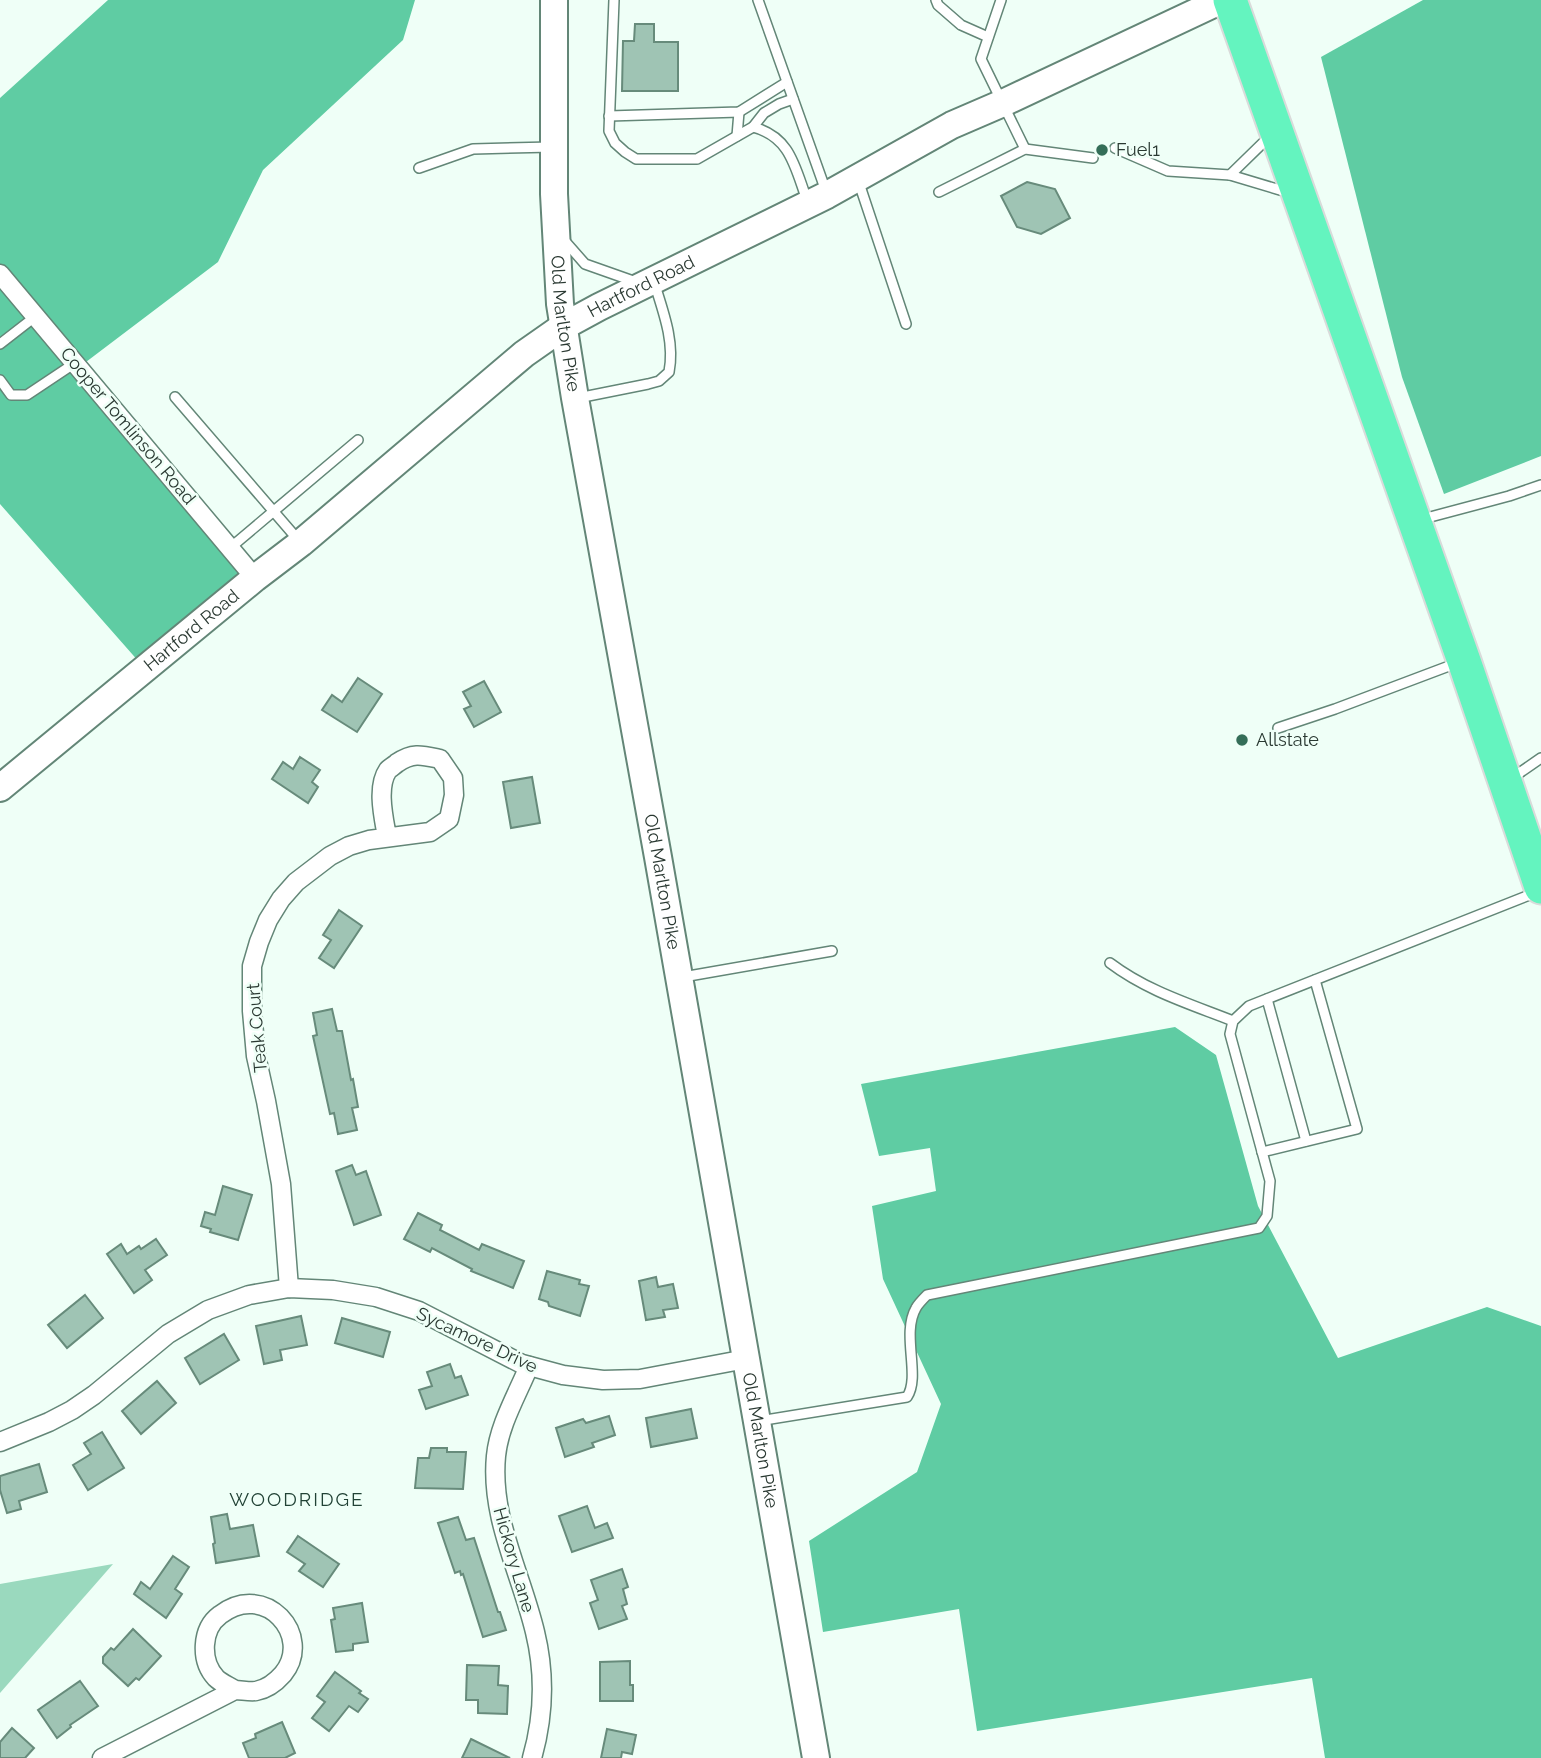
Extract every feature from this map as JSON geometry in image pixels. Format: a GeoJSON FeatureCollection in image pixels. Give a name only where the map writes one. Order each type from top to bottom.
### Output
{"type":"FeatureCollection","features":[{"type":"Feature","properties":{"kind":"highway"},"geometry":{"type":"LineString","coordinates":[[1230,0],[1464,661],[1541,889]]}},
{"type":"Feature","properties":{"kind":"street","name":"Old Marlton Pike"},"geometry":{"type":"LineString","coordinates":[[554,0],[555,230],[560,304],[816,1758]]}},
{"type":"Feature","properties":{"kind":"street","name":"Hartford Road"},"geometry":{"type":"LineString","coordinates":[[0,788],[301,543],[501,373],[564,326],[818,200],[953,125],[1222,0]]}},
{"type":"Feature","properties":{"kind":"street","name":"Cooper Tomlinson Road"},"geometry":{"type":"LineString","coordinates":[[0,274],[255,578]]}},
{"type":"Feature","properties":{"kind":"street","name":"Teak Court"},"geometry":{"type":"LineString","coordinates":[[289,1288],[281,1184],[256,1056],[252,966],[268,920],[281,899],[313,868],[340,851],[369,840],[430,832],[449,818],[454,795],[453,778],[440,760],[423,755],[407,757],[388,770],[383,786],[382,808],[387,836]]}},
{"type":"Feature","properties":{"kind":"street","name":"Sycamore Drive"},"geometry":{"type":"LineString","coordinates":[[0,1442],[36,1428],[72,1409],[94,1395],[168,1334],[208,1310],[249,1295],[289,1288],[333,1290],[376,1297],[419,1311],[529,1366],[563,1375],[622,1380],[746,1359]]}},
{"type":"Feature","properties":{"kind":"street","name":"Hickory Lane"},"geometry":{"type":"LineString","coordinates":[[529,1366],[502,1429],[496,1454],[495,1480],[498,1506],[510,1555],[540,1653],[542,1703],[533,1758]]}},
{"type":"Feature","properties":{"kind":"street"},"geometry":{"type":"LineString","coordinates":[[102,1758],[235,1690],[256,1691],[275,1683],[289,1667],[293,1646],[287,1625],[273,1610],[252,1603],[231,1606],[214,1619],[205,1638],[206,1660],[216,1678],[235,1690]]}},
{"type":"Feature","properties":{"kind":"lane"},"geometry":{"type":"LineString","coordinates":[[614,0],[609,131],[615,143],[636,159],[697,159],[753,127],[764,113],[793,99]]}},
{"type":"Feature","properties":{"kind":"lane"},"geometry":{"type":"LineString","coordinates":[[758,0],[793,99],[818,200]]}},
{"type":"Feature","properties":{"kind":"lane"},"geometry":{"type":"LineString","coordinates":[[936,0],[938,5],[961,24],[988,37]]}},
{"type":"Feature","properties":{"kind":"lane"},"geometry":{"type":"LineString","coordinates":[[1001,0],[981,59],[1025,149]]}},
{"type":"Feature","properties":{"kind":"lane"},"geometry":{"type":"LineString","coordinates":[[609,116],[739,112],[787,82]]}},
{"type":"Feature","properties":{"kind":"lane"},"geometry":{"type":"LineString","coordinates":[[737,136],[739,112]]}},
{"type":"Feature","properties":{"kind":"lane"},"geometry":{"type":"LineString","coordinates":[[753,127],[766,130],[785,146],[818,200]]}},
{"type":"Feature","properties":{"kind":"lane"},"geometry":{"type":"LineString","coordinates":[[1230,175],[1276,130]]}},
{"type":"Feature","properties":{"kind":"lane"},"geometry":{"type":"LineString","coordinates":[[419,168],[473,149],[554,147]]}},
{"type":"Feature","properties":{"kind":"lane"},"geometry":{"type":"LineString","coordinates":[[1115,148],[1168,171],[1230,175],[1299,196]]}},
{"type":"Feature","properties":{"kind":"lane"},"geometry":{"type":"LineString","coordinates":[[939,192],[1025,149],[1093,158]]}},
{"type":"Feature","properties":{"kind":"lane"},"geometry":{"type":"LineString","coordinates":[[857,178],[906,324]]}},
{"type":"Feature","properties":{"kind":"lane"},"geometry":{"type":"LineString","coordinates":[[555,230],[585,264],[616,276],[649,282],[666,318],[668,331],[671,363],[669,372],[659,381],[575,398]]}},
{"type":"Feature","properties":{"kind":"lane"},"geometry":{"type":"LineString","coordinates":[[0,344],[36,316]]}},
{"type":"Feature","properties":{"kind":"lane"},"geometry":{"type":"LineString","coordinates":[[0,380],[10,395],[27,395],[75,363]]}},
{"type":"Feature","properties":{"kind":"lane"},"geometry":{"type":"LineString","coordinates":[[175,397],[301,543]]}},
{"type":"Feature","properties":{"kind":"lane"},"geometry":{"type":"LineString","coordinates":[[229,548],[358,440]]}},
{"type":"Feature","properties":{"kind":"lane"},"geometry":{"type":"LineString","coordinates":[[1414,522],[1541,485]]}},
{"type":"Feature","properties":{"kind":"lane"},"geometry":{"type":"LineString","coordinates":[[1278,728],[1464,661]]}},
{"type":"Feature","properties":{"kind":"lane"},"geometry":{"type":"LineString","coordinates":[[1505,783],[1541,758]]}},
{"type":"Feature","properties":{"kind":"lane"},"geometry":{"type":"LineString","coordinates":[[757,1421],[907,1397],[911,1391],[909,1332],[915,1309],[927,1295],[1259,1228],[1267,1216],[1270,1181],[1230,1034],[1233,1020],[1249,1006],[1541,889]]}},
{"type":"Feature","properties":{"kind":"lane"},"geometry":{"type":"LineString","coordinates":[[678,978],[832,951]]}},
{"type":"Feature","properties":{"kind":"lane"},"geometry":{"type":"LineString","coordinates":[[1110,963],[1130,978],[1168,996],[1233,1020]]}},
{"type":"Feature","properties":{"kind":"lane"},"geometry":{"type":"LineString","coordinates":[[1262,1152],[1357,1129],[1315,980]]}},
{"type":"Feature","properties":{"kind":"lane"},"geometry":{"type":"LineString","coordinates":[[1266,999],[1306,1142]]}},
{"type":"Feature","properties":{"kind":"green space"},"geometry":{"type":"Polygon","coordinates":[[[108,0],[415,0],[403,40],[263,170],[218,262],[82,365],[244,579],[140,663],[0,504],[0,98],[108,0]]]}},
{"type":"Feature","properties":{"kind":"green space"},"geometry":{"type":"Polygon","coordinates":[[[1423,0],[1541,0],[1541,456],[1444,494],[1402,377],[1321,57],[1423,0]]]}},
{"type":"Feature","properties":{"kind":"green space"},"geometry":{"type":"Polygon","coordinates":[[[1175,1027],[1216,1055],[1258,1206],[1338,1358],[1487,1307],[1541,1326],[1541,1758],[1325,1758],[1312,1678],[977,1731],[959,1609],[823,1632],[809,1541],[917,1472],[941,1404],[883,1279],[872,1206],[936,1191],[930,1148],[879,1156],[861,1084],[1175,1027]]]}},
{"type":"Feature","properties":{"kind":"green space"},"geometry":{"type":"Polygon","coordinates":[[[113,1564],[0,1693],[0,1584],[113,1564]]]}},
{"type":"Feature","properties":{"kind":"building"},"geometry":{"type":"Polygon","coordinates":[[[635,24],[654,24],[654,42],[678,42],[678,91],[622,91],[623,41],[634,41],[635,24]]]}},
{"type":"Feature","properties":{"kind":"building"},"geometry":{"type":"Polygon","coordinates":[[[1027,182],[1055,189],[1070,218],[1041,234],[1017,227],[1001,196],[1027,182]]]}},
{"type":"Feature","properties":{"kind":"building"},"geometry":{"type":"Polygon","coordinates":[[[358,678],[382,694],[357,732],[322,710],[332,695],[342,702],[358,678]]]}},
{"type":"Feature","properties":{"kind":"building"},"geometry":{"type":"Polygon","coordinates":[[[484,681],[501,712],[474,727],[464,709],[471,706],[463,692],[484,681]]]}},
{"type":"Feature","properties":{"kind":"building"},"geometry":{"type":"Polygon","coordinates":[[[300,757],[320,770],[312,782],[318,787],[308,803],[272,779],[283,762],[293,769],[300,757]]]}},
{"type":"Feature","properties":{"kind":"building"},"geometry":{"type":"Polygon","coordinates":[[[532,777],[540,823],[511,828],[503,782],[532,777]]]}},
{"type":"Feature","properties":{"kind":"building"},"geometry":{"type":"Polygon","coordinates":[[[339,910],[362,926],[334,968],[319,958],[331,940],[323,935],[339,910]]]}},
{"type":"Feature","properties":{"kind":"building"},"geometry":{"type":"Polygon","coordinates":[[[332,1009],[337,1031],[342,1031],[358,1107],[352,1108],[357,1130],[338,1134],[334,1113],[330,1114],[313,1036],[317,1035],[313,1013],[332,1009]]]}},
{"type":"Feature","properties":{"kind":"building"},"geometry":{"type":"Polygon","coordinates":[[[352,1165],[356,1175],[366,1171],[381,1215],[354,1225],[336,1171],[352,1165]]]}},
{"type":"Feature","properties":{"kind":"building"},"geometry":{"type":"Polygon","coordinates":[[[223,1186],[252,1195],[238,1240],[210,1232],[211,1229],[201,1226],[205,1212],[215,1215],[223,1186]]]}},
{"type":"Feature","properties":{"kind":"building"},"geometry":{"type":"Polygon","coordinates":[[[418,1213],[442,1225],[440,1230],[479,1250],[482,1244],[524,1261],[513,1288],[471,1271],[472,1269],[432,1248],[430,1252],[404,1239],[418,1213]]]}},
{"type":"Feature","properties":{"kind":"building"},"geometry":{"type":"Polygon","coordinates":[[[156,1239],[167,1255],[145,1270],[152,1280],[134,1293],[107,1254],[121,1244],[127,1254],[156,1239]]]}},
{"type":"Feature","properties":{"kind":"building"},"geometry":{"type":"Polygon","coordinates":[[[547,1271],[580,1280],[579,1284],[589,1286],[580,1316],[549,1306],[548,1302],[539,1299],[547,1271]]]}},
{"type":"Feature","properties":{"kind":"building"},"geometry":{"type":"Polygon","coordinates":[[[656,1277],[658,1287],[673,1284],[678,1308],[663,1310],[665,1317],[646,1320],[639,1281],[656,1277]]]}},
{"type":"Feature","properties":{"kind":"building"},"geometry":{"type":"Polygon","coordinates":[[[85,1295],[103,1318],[67,1348],[48,1325],[85,1295]]]}},
{"type":"Feature","properties":{"kind":"building"},"geometry":{"type":"Polygon","coordinates":[[[301,1316],[307,1345],[280,1350],[282,1360],[264,1364],[256,1326],[301,1316]]]}},
{"type":"Feature","properties":{"kind":"building"},"geometry":{"type":"Polygon","coordinates":[[[342,1318],[390,1332],[383,1357],[335,1343],[342,1318]]]}},
{"type":"Feature","properties":{"kind":"building"},"geometry":{"type":"Polygon","coordinates":[[[224,1334],[239,1360],[200,1384],[185,1358],[224,1334]]]}},
{"type":"Feature","properties":{"kind":"building"},"geometry":{"type":"Polygon","coordinates":[[[450,1364],[455,1378],[461,1376],[468,1395],[426,1409],[419,1390],[432,1386],[427,1372],[450,1364]]]}},
{"type":"Feature","properties":{"kind":"building"},"geometry":{"type":"Polygon","coordinates":[[[157,1381],[176,1403],[141,1434],[122,1411],[157,1381]]]}},
{"type":"Feature","properties":{"kind":"building"},"geometry":{"type":"Polygon","coordinates":[[[691,1409],[697,1438],[651,1447],[646,1418],[691,1409]]]}},
{"type":"Feature","properties":{"kind":"building"},"geometry":{"type":"Polygon","coordinates":[[[609,1416],[615,1435],[592,1443],[594,1447],[565,1457],[556,1428],[583,1419],[586,1423],[609,1416]]]}},
{"type":"Feature","properties":{"kind":"building"},"geometry":{"type":"Polygon","coordinates":[[[102,1432],[124,1468],[88,1490],[73,1465],[91,1454],[84,1443],[102,1432]]]}},
{"type":"Feature","properties":{"kind":"building"},"geometry":{"type":"Polygon","coordinates":[[[431,1448],[447,1448],[447,1452],[466,1452],[463,1489],[415,1488],[418,1458],[429,1458],[431,1448]]]}},
{"type":"Feature","properties":{"kind":"building"},"geometry":{"type":"Polygon","coordinates":[[[39,1464],[47,1492],[19,1501],[21,1509],[7,1513],[0,1490],[0,1476],[39,1464]]]}},
{"type":"Feature","properties":{"kind":"building"},"geometry":{"type":"Polygon","coordinates":[[[587,1506],[595,1528],[607,1523],[613,1538],[572,1552],[559,1516],[587,1506]]]}},
{"type":"Feature","properties":{"kind":"building"},"geometry":{"type":"Polygon","coordinates":[[[227,1514],[230,1529],[253,1525],[259,1556],[216,1563],[211,1517],[227,1514]]]}},
{"type":"Feature","properties":{"kind":"building"},"geometry":{"type":"Polygon","coordinates":[[[458,1517],[466,1540],[474,1538],[506,1630],[483,1637],[463,1574],[461,1575],[460,1571],[455,1573],[438,1523],[458,1517]]]}},
{"type":"Feature","properties":{"kind":"building"},"geometry":{"type":"Polygon","coordinates":[[[298,1536],[339,1564],[323,1587],[299,1571],[305,1564],[287,1552],[298,1536]]]}},
{"type":"Feature","properties":{"kind":"building"},"geometry":{"type":"Polygon","coordinates":[[[173,1556],[189,1567],[175,1589],[182,1594],[166,1618],[134,1594],[141,1582],[150,1589],[173,1556]]]}},
{"type":"Feature","properties":{"kind":"building"},"geometry":{"type":"Polygon","coordinates":[[[622,1569],[628,1587],[623,1589],[627,1604],[622,1606],[627,1619],[599,1629],[590,1603],[598,1600],[591,1580],[622,1569]]]}},
{"type":"Feature","properties":{"kind":"building"},"geometry":{"type":"Polygon","coordinates":[[[362,1603],[368,1642],[353,1644],[353,1650],[336,1652],[331,1620],[335,1619],[333,1608],[362,1603]]]}},
{"type":"Feature","properties":{"kind":"building"},"geometry":{"type":"Polygon","coordinates":[[[133,1629],[161,1656],[139,1680],[136,1678],[128,1686],[103,1663],[103,1657],[111,1648],[114,1650],[133,1629]]]}},
{"type":"Feature","properties":{"kind":"building"},"geometry":{"type":"Polygon","coordinates":[[[630,1661],[633,1701],[600,1701],[600,1662],[630,1661]]]}},
{"type":"Feature","properties":{"kind":"building"},"geometry":{"type":"Polygon","coordinates":[[[467,1665],[499,1666],[498,1685],[508,1686],[507,1714],[478,1713],[478,1700],[466,1700],[467,1665]]]}},
{"type":"Feature","properties":{"kind":"building"},"geometry":{"type":"Polygon","coordinates":[[[335,1672],[368,1699],[358,1712],[349,1706],[329,1731],[312,1718],[325,1702],[317,1696],[335,1672]]]}},
{"type":"Feature","properties":{"kind":"building"},"geometry":{"type":"Polygon","coordinates":[[[80,1681],[98,1706],[70,1725],[71,1727],[57,1738],[38,1710],[80,1681]]]}},
{"type":"Feature","properties":{"kind":"building"},"geometry":{"type":"Polygon","coordinates":[[[282,1722],[295,1753],[285,1758],[249,1758],[243,1743],[256,1738],[255,1734],[282,1722]]]}},
{"type":"Feature","properties":{"kind":"building"},"geometry":{"type":"Polygon","coordinates":[[[12,1728],[34,1748],[25,1758],[0,1758],[0,1742],[12,1728]]]}},
{"type":"Feature","properties":{"kind":"building"},"geometry":{"type":"Polygon","coordinates":[[[607,1729],[636,1735],[632,1754],[622,1752],[621,1758],[601,1758],[607,1729]]]}},
{"type":"Feature","properties":{"kind":"building"},"geometry":{"type":"Polygon","coordinates":[[[471,1739],[510,1758],[462,1758],[471,1739]]]}},
{"type":"Feature","properties":{"kind":"place","name":"Fuel1"},"geometry":{"type":"Point","coordinates":[1102,150]}},
{"type":"Feature","properties":{"kind":"place","name":"Allstate"},"geometry":{"type":"Point","coordinates":[1242,740]}},
{"type":"Feature","properties":{"kind":"district","name":"WOODRIDGE"},"geometry":{"type":"Point","coordinates":[297,1499]}}]}
